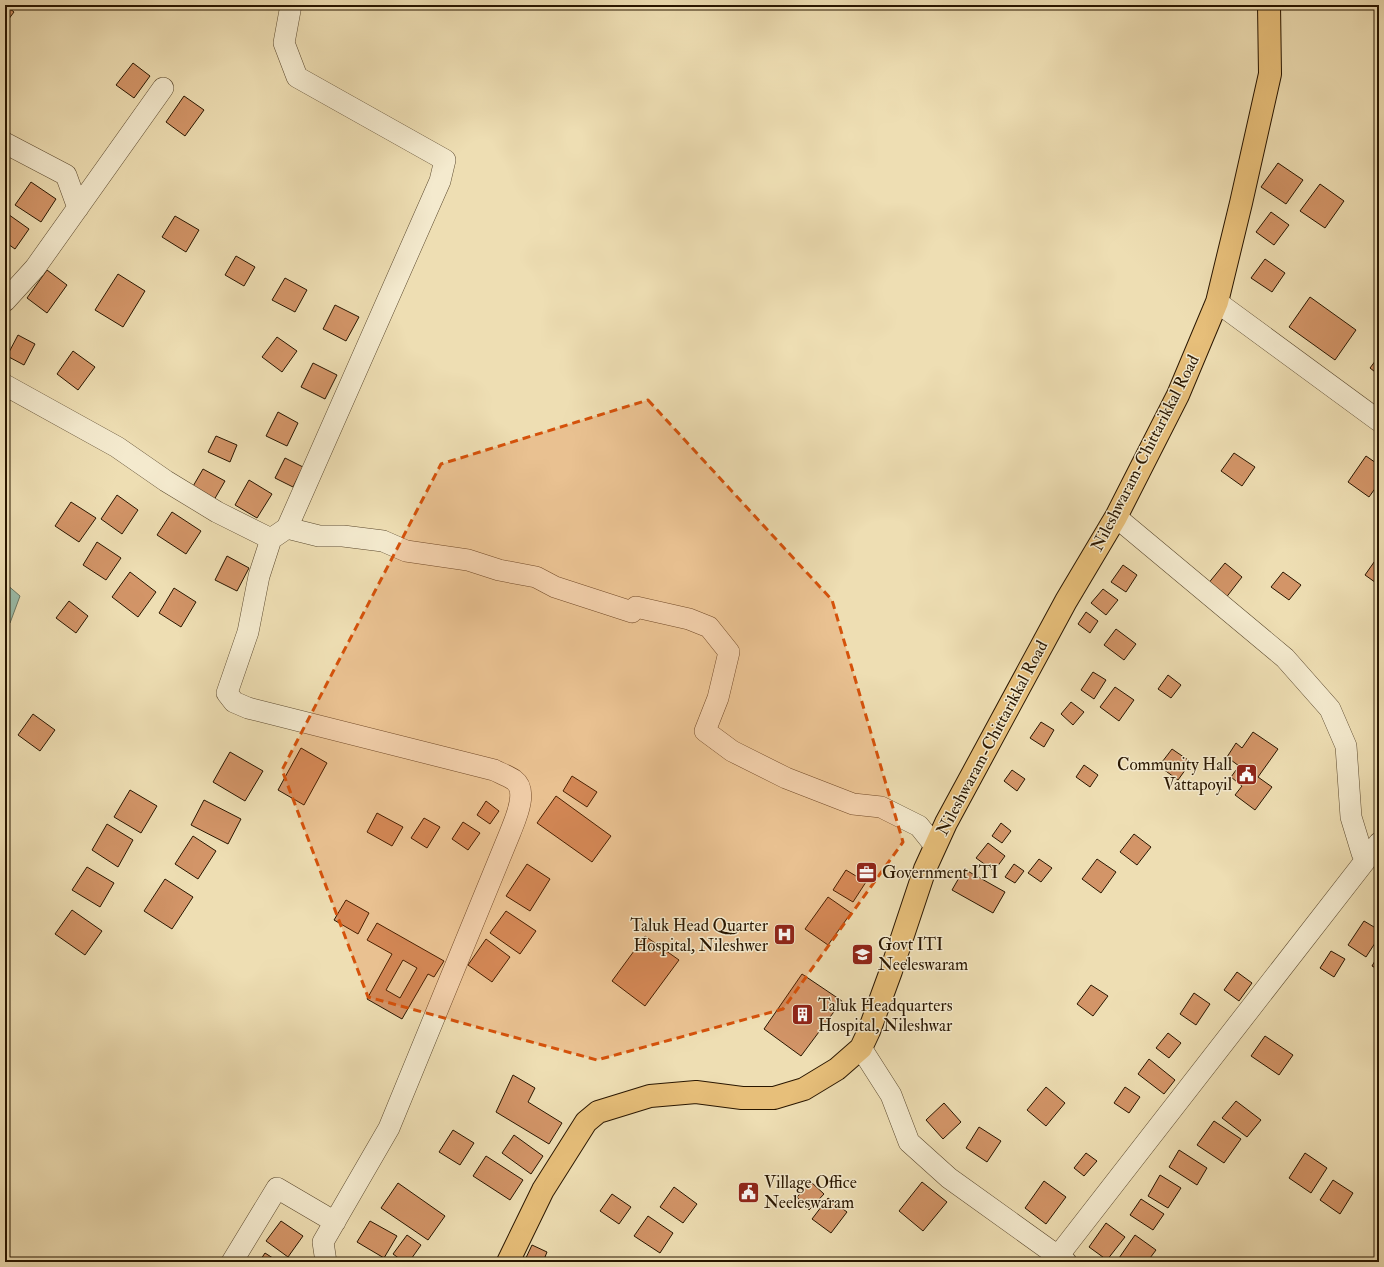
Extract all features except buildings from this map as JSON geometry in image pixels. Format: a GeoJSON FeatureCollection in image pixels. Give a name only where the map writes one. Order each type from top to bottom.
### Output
{"type":"FeatureCollection","features":[{"type":"Feature","properties":{"kind":"main road","name":"Nileshwaram-Chittarikkal Road"},"geometry":{"type":"LineString","coordinates":[[508,1262],[543,1190],[586,1122],[598,1112],[650,1096],[696,1092],[742,1098],[774,1098],[804,1089],[838,1069],[861,1048],[891,971],[925,869],[935,846],[1066,601],[1116,517],[1178,395],[1216,302],[1241,204],[1270,74],[1269,5]]}},
{"type":"Feature","properties":{"kind":"street"},"geometry":{"type":"LineString","coordinates":[[291,5],[284,43],[297,77],[445,160],[437,188],[259,576],[248,632],[227,693],[234,702],[494,770],[515,781],[521,794],[510,833],[389,1128],[323,1242],[326,1262]]}},
{"type":"Feature","properties":{"kind":"street"},"geometry":{"type":"LineString","coordinates":[[5,301],[35,268],[163,88]]}},
{"type":"Feature","properties":{"kind":"street"},"geometry":{"type":"LineString","coordinates":[[5,143],[66,176],[78,208]]}},
{"type":"Feature","properties":{"kind":"street"},"geometry":{"type":"LineString","coordinates":[[1216,302],[1379,421]]}},
{"type":"Feature","properties":{"kind":"street"},"geometry":{"type":"LineString","coordinates":[[5,385],[117,447],[166,481],[223,515],[279,533],[343,536],[382,541],[406,550],[468,560],[499,570],[536,577],[556,587],[632,612],[636,607],[689,619],[709,627],[729,652],[718,698],[705,731],[732,751],[786,778],[853,804],[882,807],[919,826],[935,846]]}},
{"type":"Feature","properties":{"kind":"street"},"geometry":{"type":"LineString","coordinates":[[1116,517],[1285,658],[1330,709],[1346,746],[1351,817],[1362,853],[1366,860]]}},
{"type":"Feature","properties":{"kind":"street"},"geometry":{"type":"LineString","coordinates":[[861,1048],[891,1095],[909,1142],[949,1178],[1062,1259],[1379,842]]}},
{"type":"Feature","properties":{"kind":"street"},"geometry":{"type":"LineString","coordinates":[[232,1262],[277,1188],[335,1222]]}},
{"type":"Feature","properties":{"kind":"highlighted area"},"geometry":{"type":"Polygon","coordinates":[[[648,400],[832,600],[903,842],[783,1009],[597,1060],[368,997],[282,770],[441,464],[648,400]]]}},
{"type":"Feature","properties":{"kind":"shaded area"},"geometry":{"type":"Polygon","coordinates":[[[5,583],[20,596],[10,623],[5,616],[5,583]]]}},
{"type":"Feature","properties":{"kind":"place","name":"Community Hall Vattapoyil"},"geometry":{"type":"Point","coordinates":[1247,774]}},
{"type":"Feature","properties":{"kind":"place","name":"Government ITI"},"geometry":{"type":"Point","coordinates":[866,872]}},
{"type":"Feature","properties":{"kind":"place","name":"Taluk Head Quarter Hospital, Nileshwer"},"geometry":{"type":"Point","coordinates":[784,935]}},
{"type":"Feature","properties":{"kind":"place","name":"Govt ITI Neeleswaram"},"geometry":{"type":"Point","coordinates":[863,954]}},
{"type":"Feature","properties":{"kind":"place","name":"Taluk Headquarters Hospital, Nileshwar"},"geometry":{"type":"Point","coordinates":[802,1015]}},
{"type":"Feature","properties":{"kind":"place","name":"Village Office Neeleswaram"},"geometry":{"type":"Point","coordinates":[749,1192]}}]}
